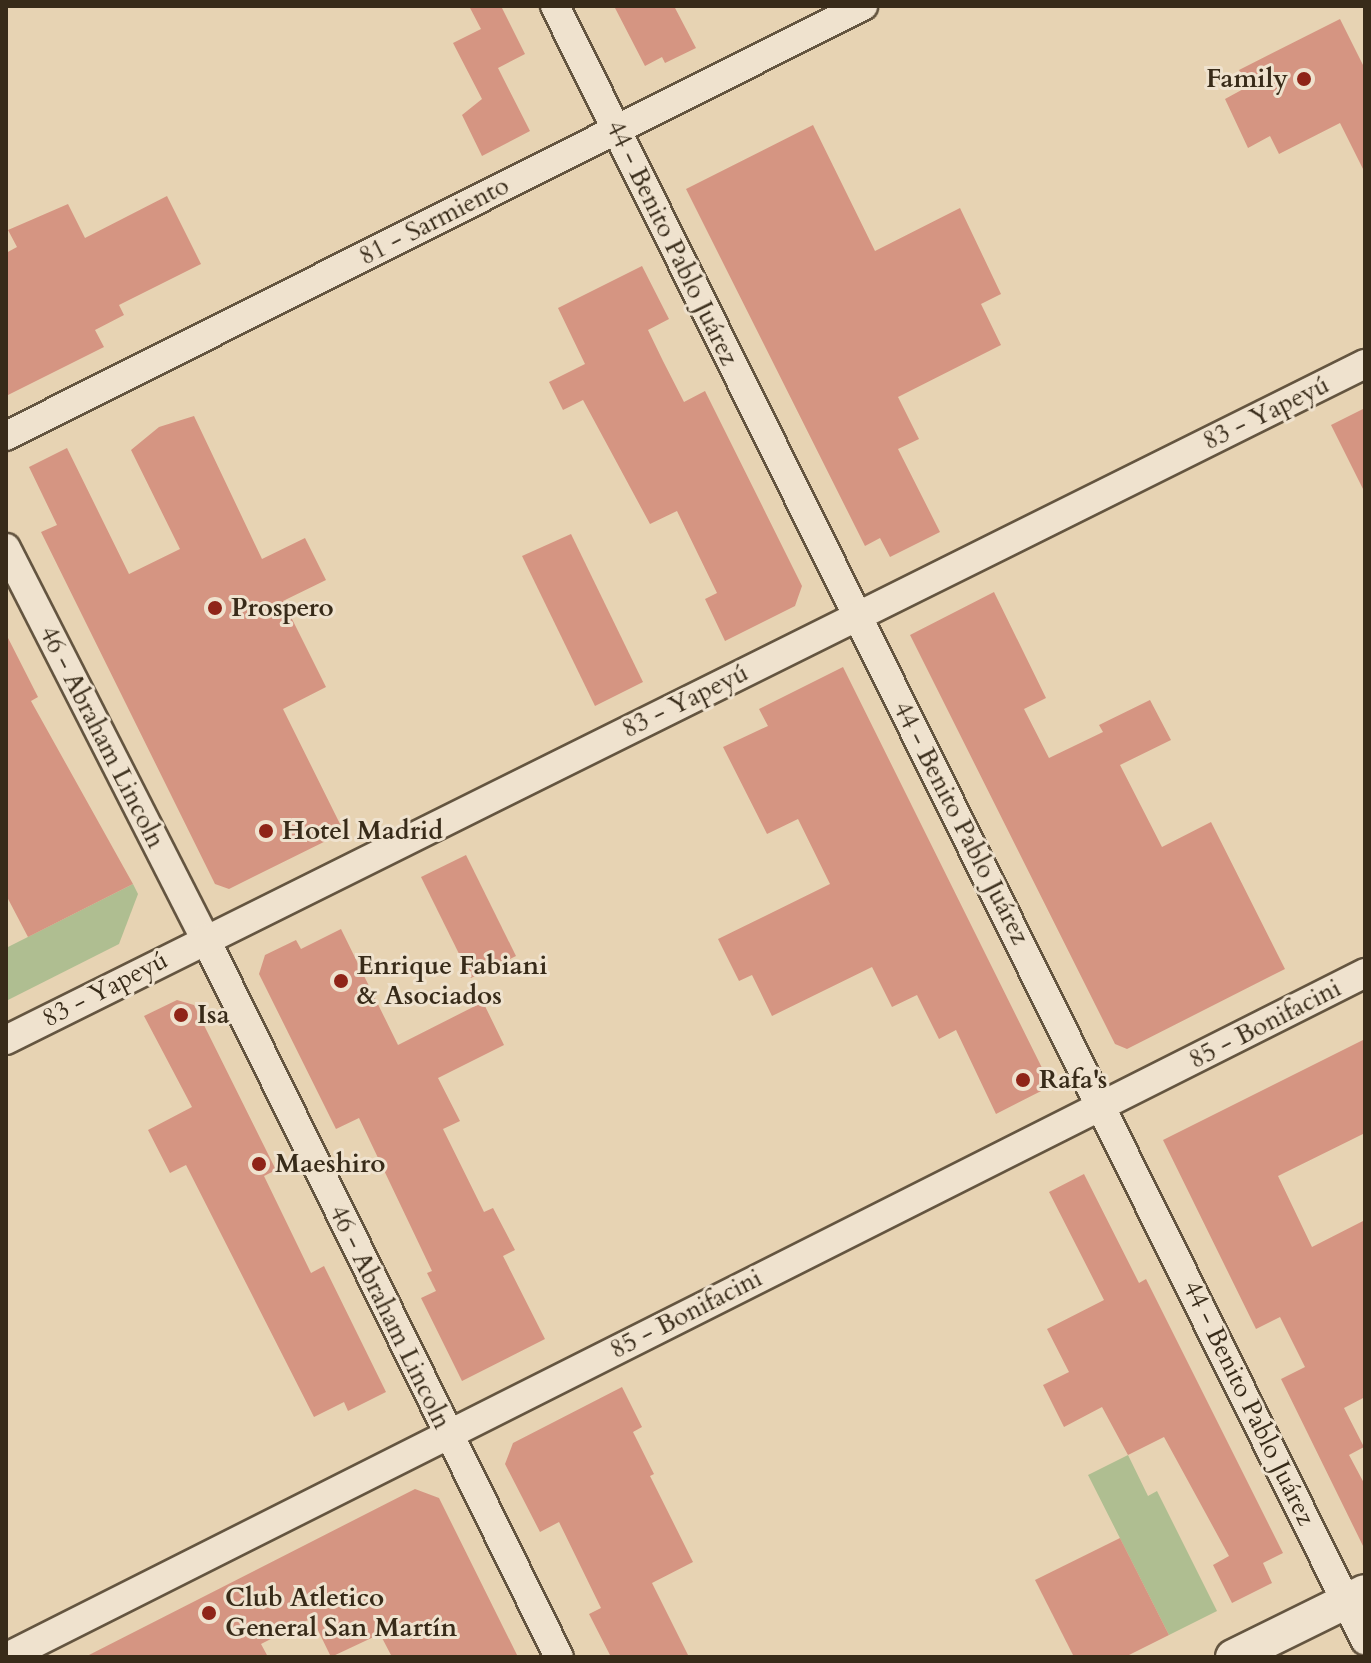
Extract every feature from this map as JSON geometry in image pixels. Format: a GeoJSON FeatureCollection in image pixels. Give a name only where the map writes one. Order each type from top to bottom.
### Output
{"type":"FeatureCollection","features":[{"type":"Feature","properties":{"kind":"street","name":"44 - Benito Pablo Juárez"},"geometry":{"type":"LineString","coordinates":[[555,6],[1103,1106],[1355,1597],[1365,1640]]}},
{"type":"Feature","properties":{"kind":"street","name":"81 - Sarmiento"},"geometry":{"type":"LineString","coordinates":[[6,436],[863,6]]}},
{"type":"Feature","properties":{"kind":"street","name":"83 - Yapeyú"},"geometry":{"type":"LineString","coordinates":[[6,1040],[205,938],[1365,364]]}},
{"type":"Feature","properties":{"kind":"street","name":"46 - Abraham Lincoln"},"geometry":{"type":"LineString","coordinates":[[6,548],[205,938],[559,1657]]}},
{"type":"Feature","properties":{"kind":"street","name":"85 - Bonifacini"},"geometry":{"type":"LineString","coordinates":[[7,1657],[1365,973]]}},
{"type":"Feature","properties":{"kind":"street"},"geometry":{"type":"LineString","coordinates":[[1233,1657],[1355,1597]]}},
{"type":"Feature","properties":{"kind":"green space"},"geometry":{"type":"Polygon","coordinates":[[[133,884],[138,894],[119,944],[6,1001],[6,948],[133,884]]]}},
{"type":"Feature","properties":{"kind":"green space"},"geometry":{"type":"Polygon","coordinates":[[[1128,1455],[1148,1496],[1157,1491],[1217,1611],[1169,1635],[1088,1475],[1128,1455]]]}},
{"type":"Feature","properties":{"kind":"building"},"geometry":{"type":"Polygon","coordinates":[[[469,6],[501,6],[525,54],[498,68],[530,131],[482,156],[462,115],[482,99],[453,43],[481,29],[469,6]]]}},
{"type":"Feature","properties":{"kind":"building"},"geometry":{"type":"Polygon","coordinates":[[[614,6],[674,6],[696,48],[665,63],[662,57],[645,66],[614,6]]]}},
{"type":"Feature","properties":{"kind":"building","name":"Family"},"geometry":{"type":"Polygon","coordinates":[[[1340,19],[1365,69],[1365,173],[1340,123],[1279,154],[1270,136],[1248,148],[1225,99],[1247,87],[1239,70],[1340,19]]]}},
{"type":"Feature","properties":{"kind":"building"},"geometry":{"type":"Polygon","coordinates":[[[813,125],[875,251],[960,208],[1001,294],[981,304],[1001,345],[898,397],[919,439],[898,449],[940,532],[890,557],[880,538],[865,546],[686,189],[813,125]]]}},
{"type":"Feature","properties":{"kind":"building"},"geometry":{"type":"Polygon","coordinates":[[[167,196],[201,264],[119,305],[124,315],[95,330],[104,347],[6,396],[6,253],[17,247],[8,230],[68,204],[85,238],[167,196]]]}},
{"type":"Feature","properties":{"kind":"building"},"geometry":{"type":"Polygon","coordinates":[[[642,266],[669,319],[648,330],[663,361],[684,402],[705,391],[802,586],[795,606],[725,641],[705,599],[717,593],[677,511],[650,524],[583,400],[563,410],[549,382],[585,364],[558,308],[642,266]]]}},
{"type":"Feature","properties":{"kind":"building"},"geometry":{"type":"Polygon","coordinates":[[[1365,408],[1365,493],[1331,425],[1365,408]]]}},
{"type":"Feature","properties":{"kind":"building"},"geometry":{"type":"Polygon","coordinates":[[[194,416],[262,559],[305,538],[326,580],[283,601],[326,687],[283,709],[344,832],[229,889],[215,884],[41,532],[57,525],[29,467],[67,448],[129,574],[180,549],[131,450],[159,427],[194,416]]]}},
{"type":"Feature","properties":{"kind":"building"},"geometry":{"type":"Polygon","coordinates":[[[571,534],[643,682],[595,706],[522,556],[571,534]]]}},
{"type":"Feature","properties":{"kind":"building"},"geometry":{"type":"Polygon","coordinates":[[[994,592],[1046,698],[1024,709],[1049,758],[1103,732],[1099,725],[1150,700],[1171,740],[1120,765],[1162,847],[1211,822],[1285,969],[1127,1049],[1115,1044],[910,635],[994,592]]]}},
{"type":"Feature","properties":{"kind":"building"},"geometry":{"type":"Polygon","coordinates":[[[6,634],[38,697],[31,701],[133,884],[28,937],[6,895],[6,634]]]}},
{"type":"Feature","properties":{"kind":"building"},"geometry":{"type":"Polygon","coordinates":[[[843,667],[1051,1086],[996,1114],[956,1030],[939,1039],[917,995],[892,1007],[872,967],[772,1016],[752,975],[739,981],[718,939],[830,884],[798,819],[767,834],[723,747],[768,726],[759,709],[843,667]]]}},
{"type":"Feature","properties":{"kind":"building"},"geometry":{"type":"Polygon","coordinates":[[[466,855],[516,956],[471,978],[421,877],[466,855]]]}},
{"type":"Feature","properties":{"kind":"building"},"geometry":{"type":"Polygon","coordinates":[[[341,929],[398,1045],[483,1002],[504,1045],[438,1078],[460,1121],[443,1129],[484,1212],[493,1208],[515,1250],[503,1256],[545,1339],[462,1381],[421,1298],[436,1291],[427,1273],[432,1271],[359,1118],[336,1129],[259,974],[265,955],[296,940],[301,949],[341,929]]]}},
{"type":"Feature","properties":{"kind":"building"},"geometry":{"type":"Polygon","coordinates":[[[177,1000],[194,1005],[276,1170],[264,1176],[311,1273],[324,1266],[386,1392],[348,1411],[344,1402],[314,1417],[186,1165],[170,1173],[148,1130],[192,1107],[144,1016],[177,1000]]]}},
{"type":"Feature","properties":{"kind":"building"},"geometry":{"type":"Polygon","coordinates":[[[1365,1039],[1365,1133],[1278,1176],[1312,1247],[1365,1220],[1365,1397],[1344,1408],[1364,1447],[1349,1455],[1365,1485],[1365,1550],[1281,1379],[1305,1367],[1280,1317],[1256,1329],[1163,1140],[1365,1039]]]}},
{"type":"Feature","properties":{"kind":"building"},"geometry":{"type":"Polygon","coordinates":[[[1084,1174],[1139,1283],[1146,1279],[1283,1553],[1263,1563],[1272,1583],[1232,1603],[1213,1565],[1229,1556],[1164,1437],[1128,1455],[1102,1407],[1064,1427],[1043,1385],[1069,1372],[1047,1329],[1104,1300],[1049,1192],[1084,1174]]]}},
{"type":"Feature","properties":{"kind":"building"},"geometry":{"type":"Polygon","coordinates":[[[622,1387],[642,1427],[633,1432],[654,1474],[650,1476],[693,1562],[652,1583],[689,1657],[611,1657],[589,1614],[601,1608],[559,1522],[540,1532],[505,1464],[513,1443],[622,1387]]]}},
{"type":"Feature","properties":{"kind":"building"},"geometry":{"type":"Polygon","coordinates":[[[415,1489],[439,1498],[518,1657],[392,1657],[380,1634],[331,1657],[312,1618],[261,1644],[268,1657],[85,1657],[415,1489]]]}},
{"type":"Feature","properties":{"kind":"building"},"geometry":{"type":"Polygon","coordinates":[[[1120,1538],[1169,1635],[1125,1657],[1074,1657],[1035,1580],[1120,1538]]]}},
{"type":"Feature","properties":{"kind":"place","name":"Family"},"geometry":{"type":"Point","coordinates":[1304,79]}},
{"type":"Feature","properties":{"kind":"place","name":"Prospero"},"geometry":{"type":"Point","coordinates":[215,608]}},
{"type":"Feature","properties":{"kind":"place","name":"Hotel Madrid"},"geometry":{"type":"Point","coordinates":[266,831]}},
{"type":"Feature","properties":{"kind":"place","name":"Enrique Fabiani & Asociados"},"geometry":{"type":"Point","coordinates":[341,981]}},
{"type":"Feature","properties":{"kind":"place","name":"Isa"},"geometry":{"type":"Point","coordinates":[181,1015]}},
{"type":"Feature","properties":{"kind":"place","name":"Rafa's"},"geometry":{"type":"Point","coordinates":[1023,1080]}},
{"type":"Feature","properties":{"kind":"place","name":"Maeshiro"},"geometry":{"type":"Point","coordinates":[259,1164]}},
{"type":"Feature","properties":{"kind":"place","name":"Club Atletico General San Martín"},"geometry":{"type":"Point","coordinates":[209,1613]}}]}
